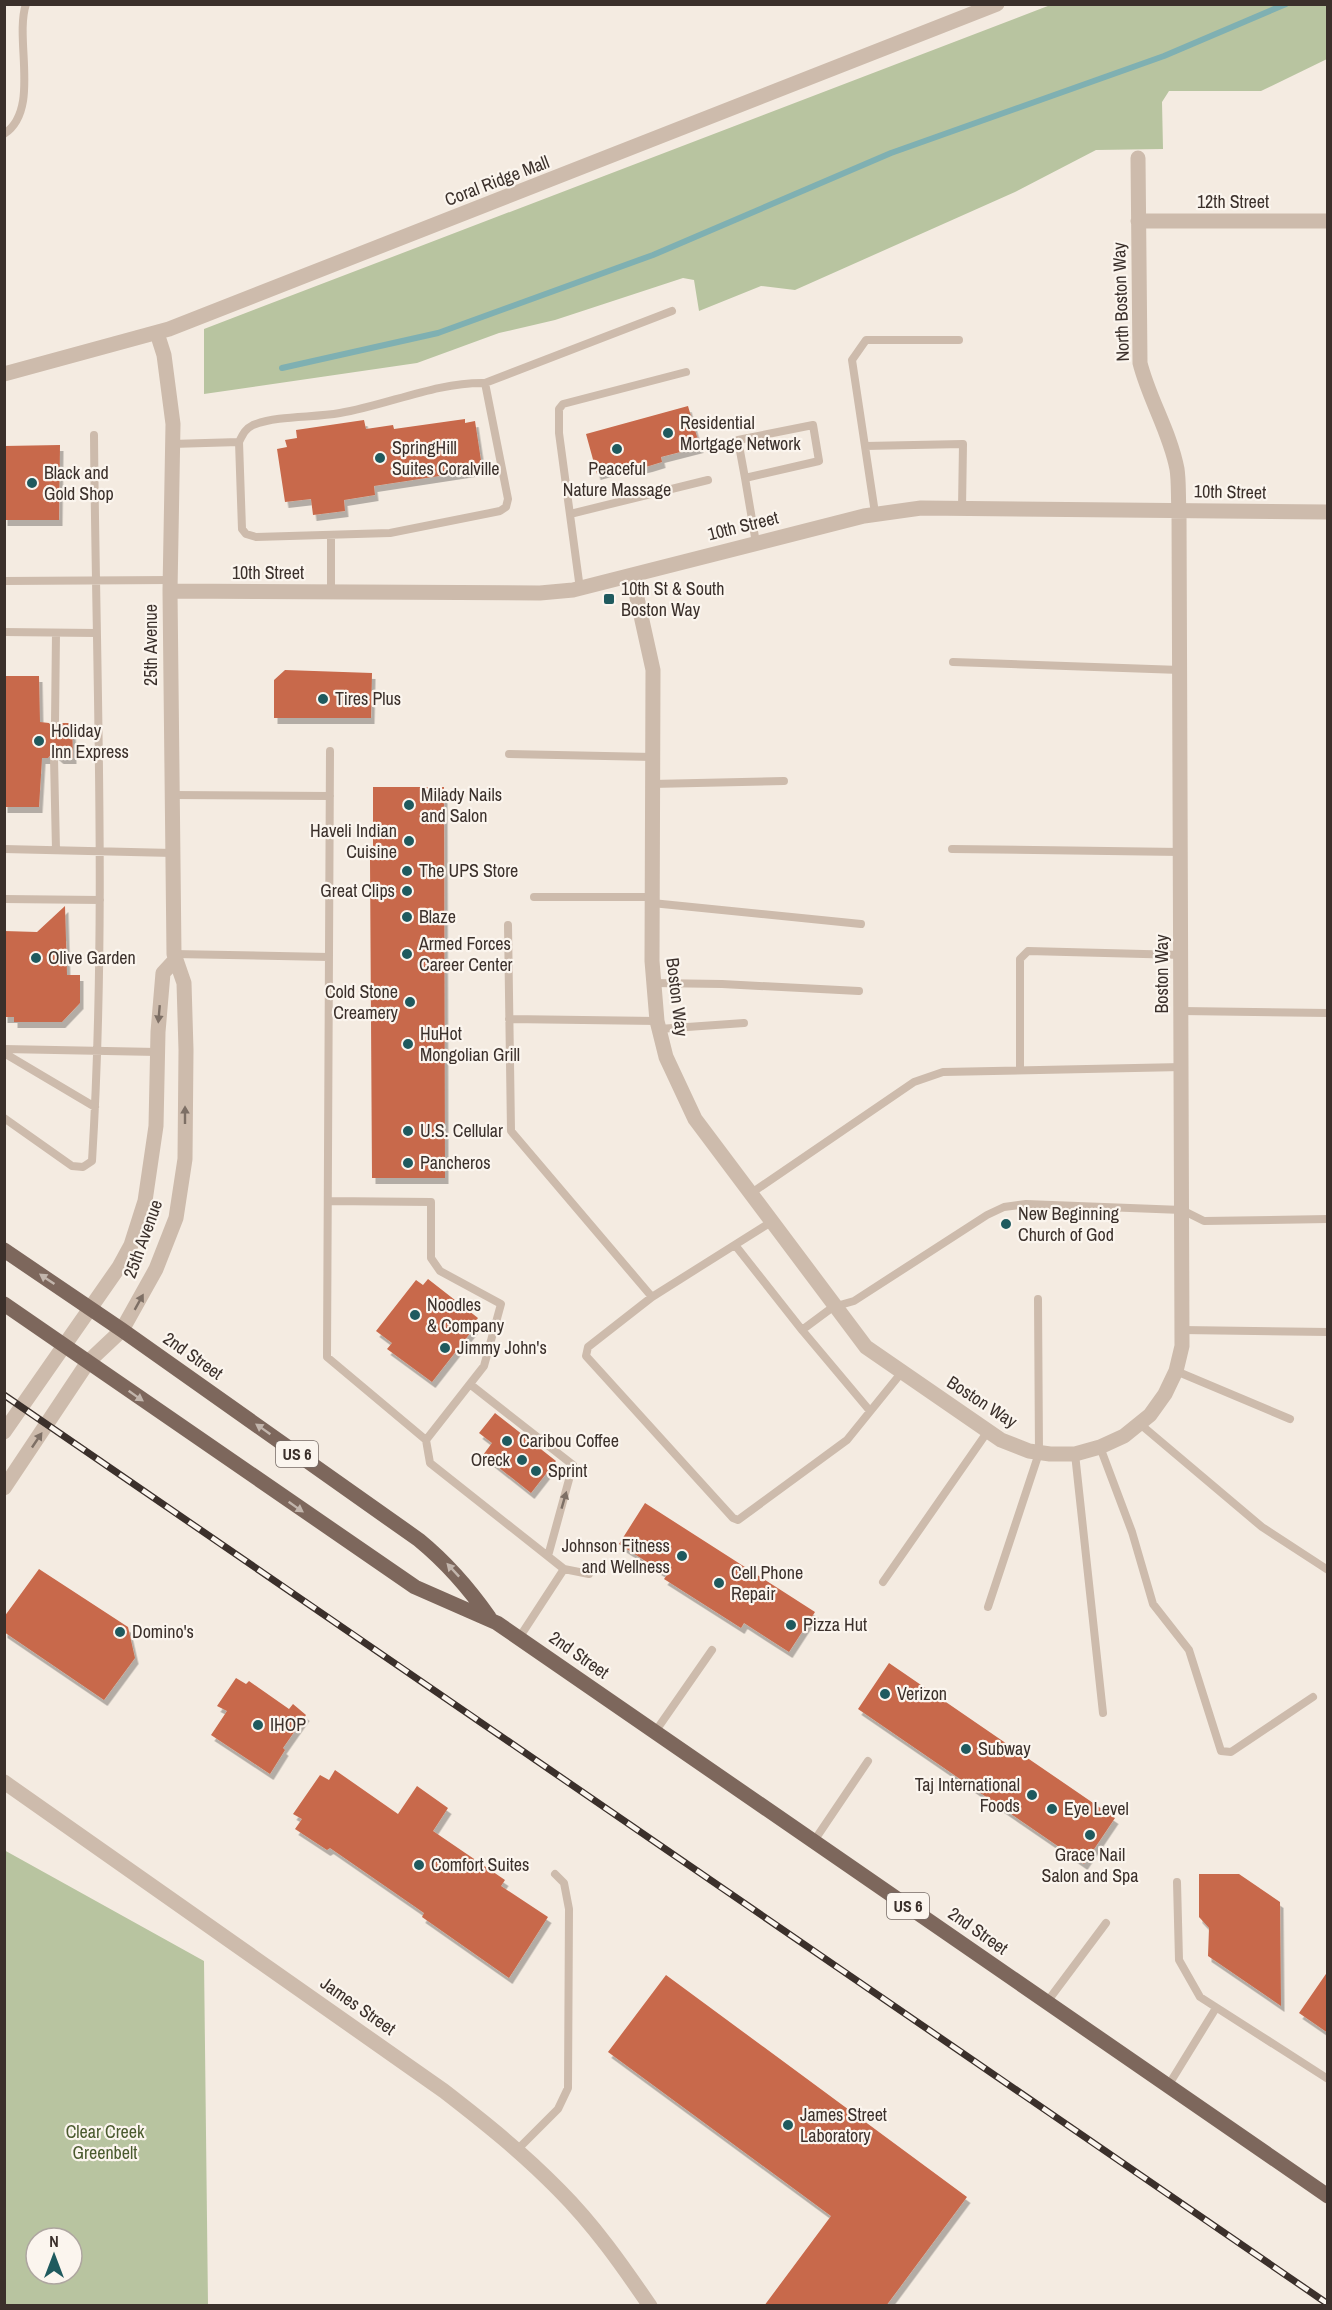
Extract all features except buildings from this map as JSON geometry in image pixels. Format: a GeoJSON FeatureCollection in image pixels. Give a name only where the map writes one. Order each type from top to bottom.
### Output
{"type":"FeatureCollection","features":[{"type":"Feature","properties":{"kind":"main road","name":"2nd Street"},"geometry":{"type":"LineString","coordinates":[[4,1250],[122,1330],[419,1540],[443,1560],[468,1587],[489,1617]]}},
{"type":"Feature","properties":{"kind":"main road","name":"2nd Street"},"geometry":{"type":"LineString","coordinates":[[4,1304],[415,1587],[451,1605],[489,1617],[1328,2196]]}},
{"type":"Feature","properties":{"kind":"street","name":"Coral Ridge Mall"},"geometry":{"type":"LineString","coordinates":[[4,374],[157,333],[525,191],[997,4]]}},
{"type":"Feature","properties":{"kind":"street","name":"North Boston Way"},"geometry":{"type":"LineString","coordinates":[[1138,158],[1140,363],[1148,392],[1170,444],[1177,470],[1179,511]]}},
{"type":"Feature","properties":{"kind":"street","name":"12th Street"},"geometry":{"type":"LineString","coordinates":[[1138,221],[1328,221]]}},
{"type":"Feature","properties":{"kind":"street","name":"25th Avenue"},"geometry":{"type":"LineString","coordinates":[[4,1488],[88,1362],[122,1330],[156,1269],[176,1218],[185,1159],[184,983],[174,957],[170,586],[172,444],[170,389],[164,355],[157,333]]}},
{"type":"Feature","properties":{"kind":"street","name":"10th Street"},"geometry":{"type":"LineString","coordinates":[[170,586],[331,592],[540,593],[580,589],[875,513],[921,508],[1328,512]]}},
{"type":"Feature","properties":{"kind":"street","name":"Boston Way"},"geometry":{"type":"LineString","coordinates":[[632,575],[653,670],[652,900],[654,983],[658,1025],[670,1068],[695,1119],[833,1307],[866,1347],[1001,1440],[1039,1453],[1075,1454],[1100,1447],[1124,1436],[1140,1424],[1165,1394],[1176,1371],[1182,1346],[1179,511]]}},
{"type":"Feature","properties":{"kind":"street","name":"25th Avenue"},"geometry":{"type":"LineString","coordinates":[[4,1432],[131,1245],[145,1201],[156,1126],[157,1052],[163,974],[174,957]]}},
{"type":"Feature","properties":{"kind":"street","name":"James Street"},"geometry":{"type":"LineString","coordinates":[[4,1782],[444,2091],[517,2150],[560,2191],[610,2249],[650,2306]]}},
{"type":"Feature","properties":{"kind":"lane"},"geometry":{"type":"LineString","coordinates":[[4,134],[19,119],[23,102],[26,4]]}},
{"type":"Feature","properties":{"kind":"lane"},"geometry":{"type":"LineString","coordinates":[[485,383],[508,499],[506,507],[500,511],[390,533],[256,537],[246,534],[242,529],[240,442],[244,431],[268,421],[341,413],[461,384],[485,383],[672,311]]}},
{"type":"Feature","properties":{"kind":"lane"},"geometry":{"type":"LineString","coordinates":[[875,513],[852,360],[866,340],[959,340]]}},
{"type":"Feature","properties":{"kind":"lane"},"geometry":{"type":"LineString","coordinates":[[580,589],[559,433],[559,409],[563,404],[686,372]]}},
{"type":"Feature","properties":{"kind":"lane"},"geometry":{"type":"LineString","coordinates":[[745,478],[819,461],[813,425],[738,440],[756,543]]}},
{"type":"Feature","properties":{"kind":"lane"},"geometry":{"type":"LineString","coordinates":[[4,1118],[72,1166],[83,1167],[92,1161],[98,1051],[100,900],[94,435]]}},
{"type":"Feature","properties":{"kind":"lane"},"geometry":{"type":"LineString","coordinates":[[172,444],[240,442]]}},
{"type":"Feature","properties":{"kind":"lane"},"geometry":{"type":"LineString","coordinates":[[865,446],[963,444],[962,508]]}},
{"type":"Feature","properties":{"kind":"lane"},"geometry":{"type":"LineString","coordinates":[[570,514],[708,480]]}},
{"type":"Feature","properties":{"kind":"lane"},"geometry":{"type":"LineString","coordinates":[[331,535],[331,592]]}},
{"type":"Feature","properties":{"kind":"lane"},"geometry":{"type":"LineString","coordinates":[[4,581],[96,580],[170,586]]}},
{"type":"Feature","properties":{"kind":"lane"},"geometry":{"type":"LineString","coordinates":[[4,632],[96,633]]}},
{"type":"Feature","properties":{"kind":"lane"},"geometry":{"type":"LineString","coordinates":[[55,723],[56,633]]}},
{"type":"Feature","properties":{"kind":"lane"},"geometry":{"type":"LineString","coordinates":[[952,662],[1180,670]]}},
{"type":"Feature","properties":{"kind":"lane"},"geometry":{"type":"LineString","coordinates":[[330,751],[327,1357],[426,1440],[430,1463],[564,1569],[589,1574]]}},
{"type":"Feature","properties":{"kind":"lane"},"geometry":{"type":"LineString","coordinates":[[509,754],[653,758]]}},
{"type":"Feature","properties":{"kind":"lane"},"geometry":{"type":"LineString","coordinates":[[54,758],[56,850]]}},
{"type":"Feature","properties":{"kind":"lane"},"geometry":{"type":"LineString","coordinates":[[652,784],[784,781]]}},
{"type":"Feature","properties":{"kind":"lane"},"geometry":{"type":"LineString","coordinates":[[172,795],[330,796]]}},
{"type":"Feature","properties":{"kind":"lane"},"geometry":{"type":"LineString","coordinates":[[4,849],[173,853]]}},
{"type":"Feature","properties":{"kind":"lane"},"geometry":{"type":"LineString","coordinates":[[951,849],[1181,852]]}},
{"type":"Feature","properties":{"kind":"lane"},"geometry":{"type":"LineString","coordinates":[[534,897],[652,900],[861,924]]}},
{"type":"Feature","properties":{"kind":"lane"},"geometry":{"type":"LineString","coordinates":[[4,899],[100,900]]}},
{"type":"Feature","properties":{"kind":"lane"},"geometry":{"type":"LineString","coordinates":[[508,925],[511,1131],[652,1298]]}},
{"type":"Feature","properties":{"kind":"lane"},"geometry":{"type":"LineString","coordinates":[[1020,1070],[1020,959],[1023,954],[1028,951],[1182,955]]}},
{"type":"Feature","properties":{"kind":"lane"},"geometry":{"type":"LineString","coordinates":[[174,957],[329,957]]}},
{"type":"Feature","properties":{"kind":"lane"},"geometry":{"type":"LineString","coordinates":[[654,983],[859,991]]}},
{"type":"Feature","properties":{"kind":"lane"},"geometry":{"type":"LineString","coordinates":[[1182,1011],[1328,1013]]}},
{"type":"Feature","properties":{"kind":"lane"},"geometry":{"type":"LineString","coordinates":[[509,1019],[658,1025],[744,1023]]}},
{"type":"Feature","properties":{"kind":"lane"},"geometry":{"type":"LineString","coordinates":[[4,1051],[157,1052]]}},
{"type":"Feature","properties":{"kind":"lane"},"geometry":{"type":"LineString","coordinates":[[4,1051],[95,1107]]}},
{"type":"Feature","properties":{"kind":"lane"},"geometry":{"type":"LineString","coordinates":[[750,1194],[914,1082],[944,1072],[1182,1067]]}},
{"type":"Feature","properties":{"kind":"lane"},"geometry":{"type":"LineString","coordinates":[[328,1201],[431,1202],[431,1258],[440,1271],[501,1304],[484,1366],[426,1440]]}},
{"type":"Feature","properties":{"kind":"lane"},"geometry":{"type":"LineString","coordinates":[[802,1330],[833,1307],[854,1301],[987,1215],[1004,1208],[1047,1204],[1182,1210],[1204,1221],[1328,1219]]}},
{"type":"Feature","properties":{"kind":"lane"},"geometry":{"type":"LineString","coordinates":[[771,1222],[652,1298],[588,1347],[586,1356],[733,1518],[743,1519],[847,1440],[902,1372]]}},
{"type":"Feature","properties":{"kind":"lane"},"geometry":{"type":"LineString","coordinates":[[735,1245],[870,1411]]}},
{"type":"Feature","properties":{"kind":"lane"},"geometry":{"type":"LineString","coordinates":[[988,1607],[1039,1453],[1038,1299]]}},
{"type":"Feature","properties":{"kind":"lane"},"geometry":{"type":"LineString","coordinates":[[1182,1330],[1328,1332]]}},
{"type":"Feature","properties":{"kind":"lane"},"geometry":{"type":"LineString","coordinates":[[1176,1371],[1290,1419]]}},
{"type":"Feature","properties":{"kind":"lane"},"geometry":{"type":"LineString","coordinates":[[471,1385],[573,1465],[548,1556]]}},
{"type":"Feature","properties":{"kind":"lane"},"geometry":{"type":"LineString","coordinates":[[1140,1424],[1262,1527],[1328,1570]]}},
{"type":"Feature","properties":{"kind":"lane"},"geometry":{"type":"LineString","coordinates":[[883,1582],[988,1431]]}},
{"type":"Feature","properties":{"kind":"lane"},"geometry":{"type":"LineString","coordinates":[[1100,1447],[1132,1532],[1153,1604],[1189,1650],[1221,1751],[1231,1752],[1313,1697]]}},
{"type":"Feature","properties":{"kind":"lane"},"geometry":{"type":"LineString","coordinates":[[1075,1454],[1103,1713]]}},
{"type":"Feature","properties":{"kind":"lane"},"geometry":{"type":"LineString","coordinates":[[519,1638],[564,1569]]}},
{"type":"Feature","properties":{"kind":"lane"},"geometry":{"type":"LineString","coordinates":[[656,1732],[712,1650]]}},
{"type":"Feature","properties":{"kind":"lane"},"geometry":{"type":"LineString","coordinates":[[814,1841],[868,1761]]}},
{"type":"Feature","properties":{"kind":"lane"},"geometry":{"type":"LineString","coordinates":[[517,2150],[558,2109],[568,2088],[569,1909],[564,1883],[555,1874]]}},
{"type":"Feature","properties":{"kind":"lane"},"geometry":{"type":"LineString","coordinates":[[1177,1882],[1179,1960],[1200,1997],[1328,2079]]}},
{"type":"Feature","properties":{"kind":"lane"},"geometry":{"type":"LineString","coordinates":[[1047,2002],[1106,1923]]}},
{"type":"Feature","properties":{"kind":"lane"},"geometry":{"type":"LineString","coordinates":[[1168,2086],[1216,2008]]}},
{"type":"Feature","properties":{"kind":"green space"},"geometry":{"type":"Polygon","coordinates":[[[1053,4],[1327,5],[1327,59],[1261,91],[1169,91],[1162,102],[1163,149],[1096,150],[1015,192],[795,290],[761,286],[699,311],[694,280],[683,278],[555,320],[499,333],[417,363],[204,394],[204,329],[1053,4]]]}},
{"type":"Feature","properties":{"kind":"green space","name":"Clear Creek Greenbelt"},"geometry":{"type":"Polygon","coordinates":[[[4,1850],[204,1961],[208,2305],[5,2305],[4,1850]]]}},
{"type":"Feature","properties":{"kind":"waterway"},"geometry":{"type":"LineString","coordinates":[[282,368],[438,333],[653,255],[891,153],[1164,56],[1286,4]]}},
{"type":"Feature","properties":{"kind":"railway"},"geometry":{"type":"LineString","coordinates":[[4,1395],[1328,2304]]}},
{"type":"Feature","properties":{"kind":"place","name":"Residential Mortgage Network"},"geometry":{"type":"Point","coordinates":[668,433]}},
{"type":"Feature","properties":{"kind":"place","name":"Peaceful Nature Massage"},"geometry":{"type":"Point","coordinates":[617,449]}},
{"type":"Feature","properties":{"kind":"place","name":"SpringHill Suites Coralville"},"geometry":{"type":"Point","coordinates":[380,458]}},
{"type":"Feature","properties":{"kind":"place","name":"Black and Gold Shop"},"geometry":{"type":"Point","coordinates":[32,483]}},
{"type":"Feature","properties":{"kind":"place","name":"10th St & South Boston Way"},"geometry":{"type":"Point","coordinates":[609,599]}},
{"type":"Feature","properties":{"kind":"place","name":"Tires Plus"},"geometry":{"type":"Point","coordinates":[323,699]}},
{"type":"Feature","properties":{"kind":"place","name":"Holiday Inn Express"},"geometry":{"type":"Point","coordinates":[39,741]}},
{"type":"Feature","properties":{"kind":"place","name":"Milady Nails and Salon"},"geometry":{"type":"Point","coordinates":[409,805]}},
{"type":"Feature","properties":{"kind":"place","name":"Haveli Indian Cuisine"},"geometry":{"type":"Point","coordinates":[409,841]}},
{"type":"Feature","properties":{"kind":"place","name":"The UPS Store"},"geometry":{"type":"Point","coordinates":[407,871]}},
{"type":"Feature","properties":{"kind":"place","name":"Great Clips"},"geometry":{"type":"Point","coordinates":[407,891]}},
{"type":"Feature","properties":{"kind":"place","name":"Blaze"},"geometry":{"type":"Point","coordinates":[407,917]}},
{"type":"Feature","properties":{"kind":"place","name":"Armed Forces Career Center"},"geometry":{"type":"Point","coordinates":[407,954]}},
{"type":"Feature","properties":{"kind":"place","name":"Olive Garden"},"geometry":{"type":"Point","coordinates":[36,958]}},
{"type":"Feature","properties":{"kind":"place","name":"Cold Stone Creamery"},"geometry":{"type":"Point","coordinates":[410,1002]}},
{"type":"Feature","properties":{"kind":"place","name":"HuHot Mongolian Grill"},"geometry":{"type":"Point","coordinates":[408,1044]}},
{"type":"Feature","properties":{"kind":"place","name":"U.S. Cellular"},"geometry":{"type":"Point","coordinates":[408,1131]}},
{"type":"Feature","properties":{"kind":"place","name":"Pancheros"},"geometry":{"type":"Point","coordinates":[408,1163]}},
{"type":"Feature","properties":{"kind":"place","name":"New Beginning Church of God"},"geometry":{"type":"Point","coordinates":[1006,1224]}},
{"type":"Feature","properties":{"kind":"place","name":"Noodles & Company"},"geometry":{"type":"Point","coordinates":[415,1315]}},
{"type":"Feature","properties":{"kind":"place","name":"Jimmy John's"},"geometry":{"type":"Point","coordinates":[445,1348]}},
{"type":"Feature","properties":{"kind":"place","name":"Caribou Coffee"},"geometry":{"type":"Point","coordinates":[507,1441]}},
{"type":"Feature","properties":{"kind":"place","name":"Oreck"},"geometry":{"type":"Point","coordinates":[522,1460]}},
{"type":"Feature","properties":{"kind":"place","name":"Sprint"},"geometry":{"type":"Point","coordinates":[536,1471]}},
{"type":"Feature","properties":{"kind":"place","name":"Johnson Fitness and Wellness"},"geometry":{"type":"Point","coordinates":[682,1556]}},
{"type":"Feature","properties":{"kind":"place","name":"Cell Phone Repair"},"geometry":{"type":"Point","coordinates":[719,1583]}},
{"type":"Feature","properties":{"kind":"place","name":"Pizza Hut"},"geometry":{"type":"Point","coordinates":[791,1625]}},
{"type":"Feature","properties":{"kind":"place","name":"Domino's"},"geometry":{"type":"Point","coordinates":[120,1632]}},
{"type":"Feature","properties":{"kind":"place","name":"Verizon"},"geometry":{"type":"Point","coordinates":[885,1694]}},
{"type":"Feature","properties":{"kind":"place","name":"IHOP"},"geometry":{"type":"Point","coordinates":[258,1725]}},
{"type":"Feature","properties":{"kind":"place","name":"Subway"},"geometry":{"type":"Point","coordinates":[966,1749]}},
{"type":"Feature","properties":{"kind":"place","name":"Taj International Foods"},"geometry":{"type":"Point","coordinates":[1032,1795]}},
{"type":"Feature","properties":{"kind":"place","name":"Eye Level"},"geometry":{"type":"Point","coordinates":[1052,1809]}},
{"type":"Feature","properties":{"kind":"place","name":"Grace Nail Salon and Spa"},"geometry":{"type":"Point","coordinates":[1090,1835]}},
{"type":"Feature","properties":{"kind":"place","name":"Comfort Suites"},"geometry":{"type":"Point","coordinates":[419,1865]}},
{"type":"Feature","properties":{"kind":"place","name":"James Street Laboratory"},"geometry":{"type":"Point","coordinates":[788,2125]}}]}
